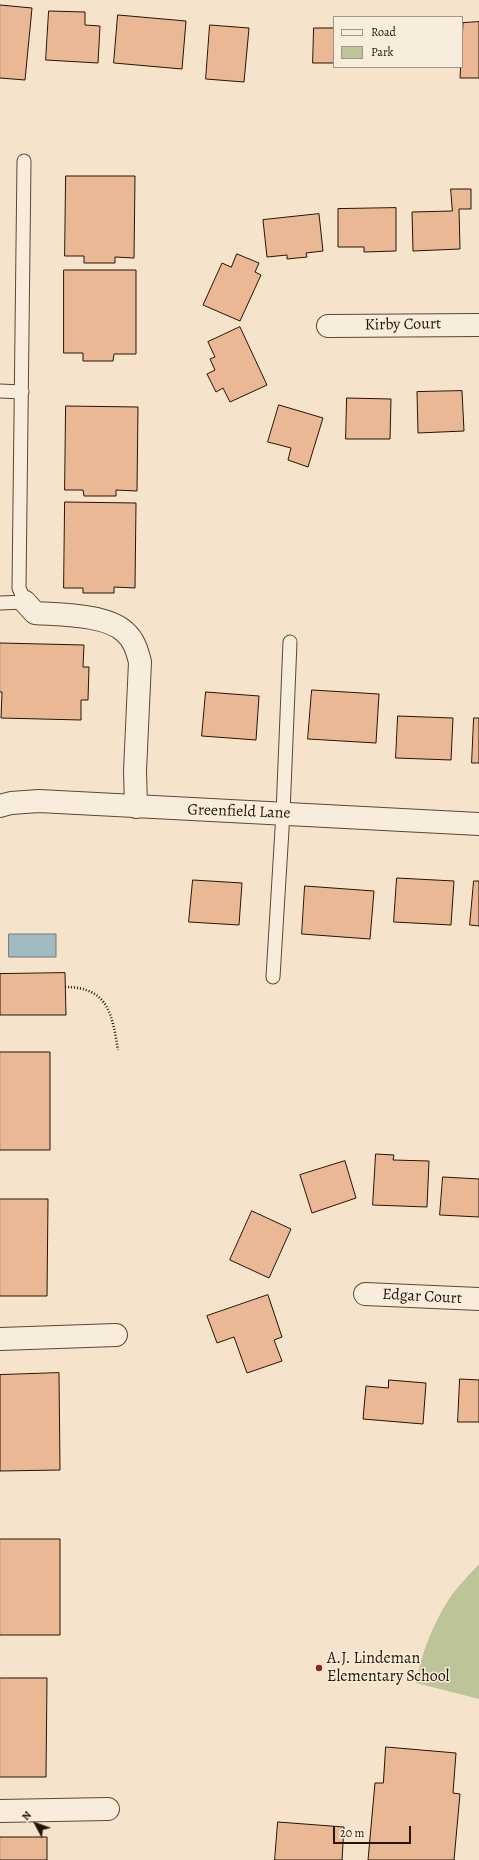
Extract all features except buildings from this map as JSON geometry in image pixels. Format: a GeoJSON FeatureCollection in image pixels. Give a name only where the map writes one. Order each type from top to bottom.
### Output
{"type":"FeatureCollection","features":[{"type":"Feature","properties":{"kind":"street","name":"Kirby Court"},"geometry":{"type":"LineString","coordinates":[[328,326],[479,325]]}},
{"type":"Feature","properties":{"kind":"street"},"geometry":{"type":"LineString","coordinates":[[25,602],[35,612],[94,619],[112,624],[125,631],[136,645],[140,662],[135,771],[136,807]]}},
{"type":"Feature","properties":{"kind":"street","name":"Greenfield Lane"},"geometry":{"type":"LineString","coordinates":[[0,806],[11,803],[39,801],[479,824]]}},
{"type":"Feature","properties":{"kind":"street","name":"Edgar Court"},"geometry":{"type":"LineString","coordinates":[[365,1294],[479,1299]]}},
{"type":"Feature","properties":{"kind":"street"},"geometry":{"type":"LineString","coordinates":[[0,1339],[116,1335]]}},
{"type":"Feature","properties":{"kind":"street"},"geometry":{"type":"LineString","coordinates":[[0,1811],[108,1808]]}},
{"type":"Feature","properties":{"kind":"lane"},"geometry":{"type":"LineString","coordinates":[[0,603],[25,602],[19,588],[24,161]]}},
{"type":"Feature","properties":{"kind":"lane"},"geometry":{"type":"LineString","coordinates":[[0,390],[22,392]]}},
{"type":"Feature","properties":{"kind":"lane"},"geometry":{"type":"LineString","coordinates":[[273,976],[283,813],[290,642]]}},
{"type":"Feature","properties":{"kind":"path"},"geometry":{"type":"LineString","coordinates":[[65,988],[80,987],[91,991],[104,1001],[112,1017],[118,1050]]}},
{"type":"Feature","properties":{"kind":"green space"},"geometry":{"type":"Polygon","coordinates":[[[479,1564],[479,1699],[416,1683],[424,1650],[443,1609],[463,1581],[479,1564]]]}},
{"type":"Feature","properties":{"kind":"water"},"geometry":{"type":"Polygon","coordinates":[[[9,934],[56,934],[56,957],[9,957],[9,934]]]}},
{"type":"Feature","properties":{"kind":"place","name":"A.J. Lindeman Elementary School"},"geometry":{"type":"Point","coordinates":[319,1668]}}]}
